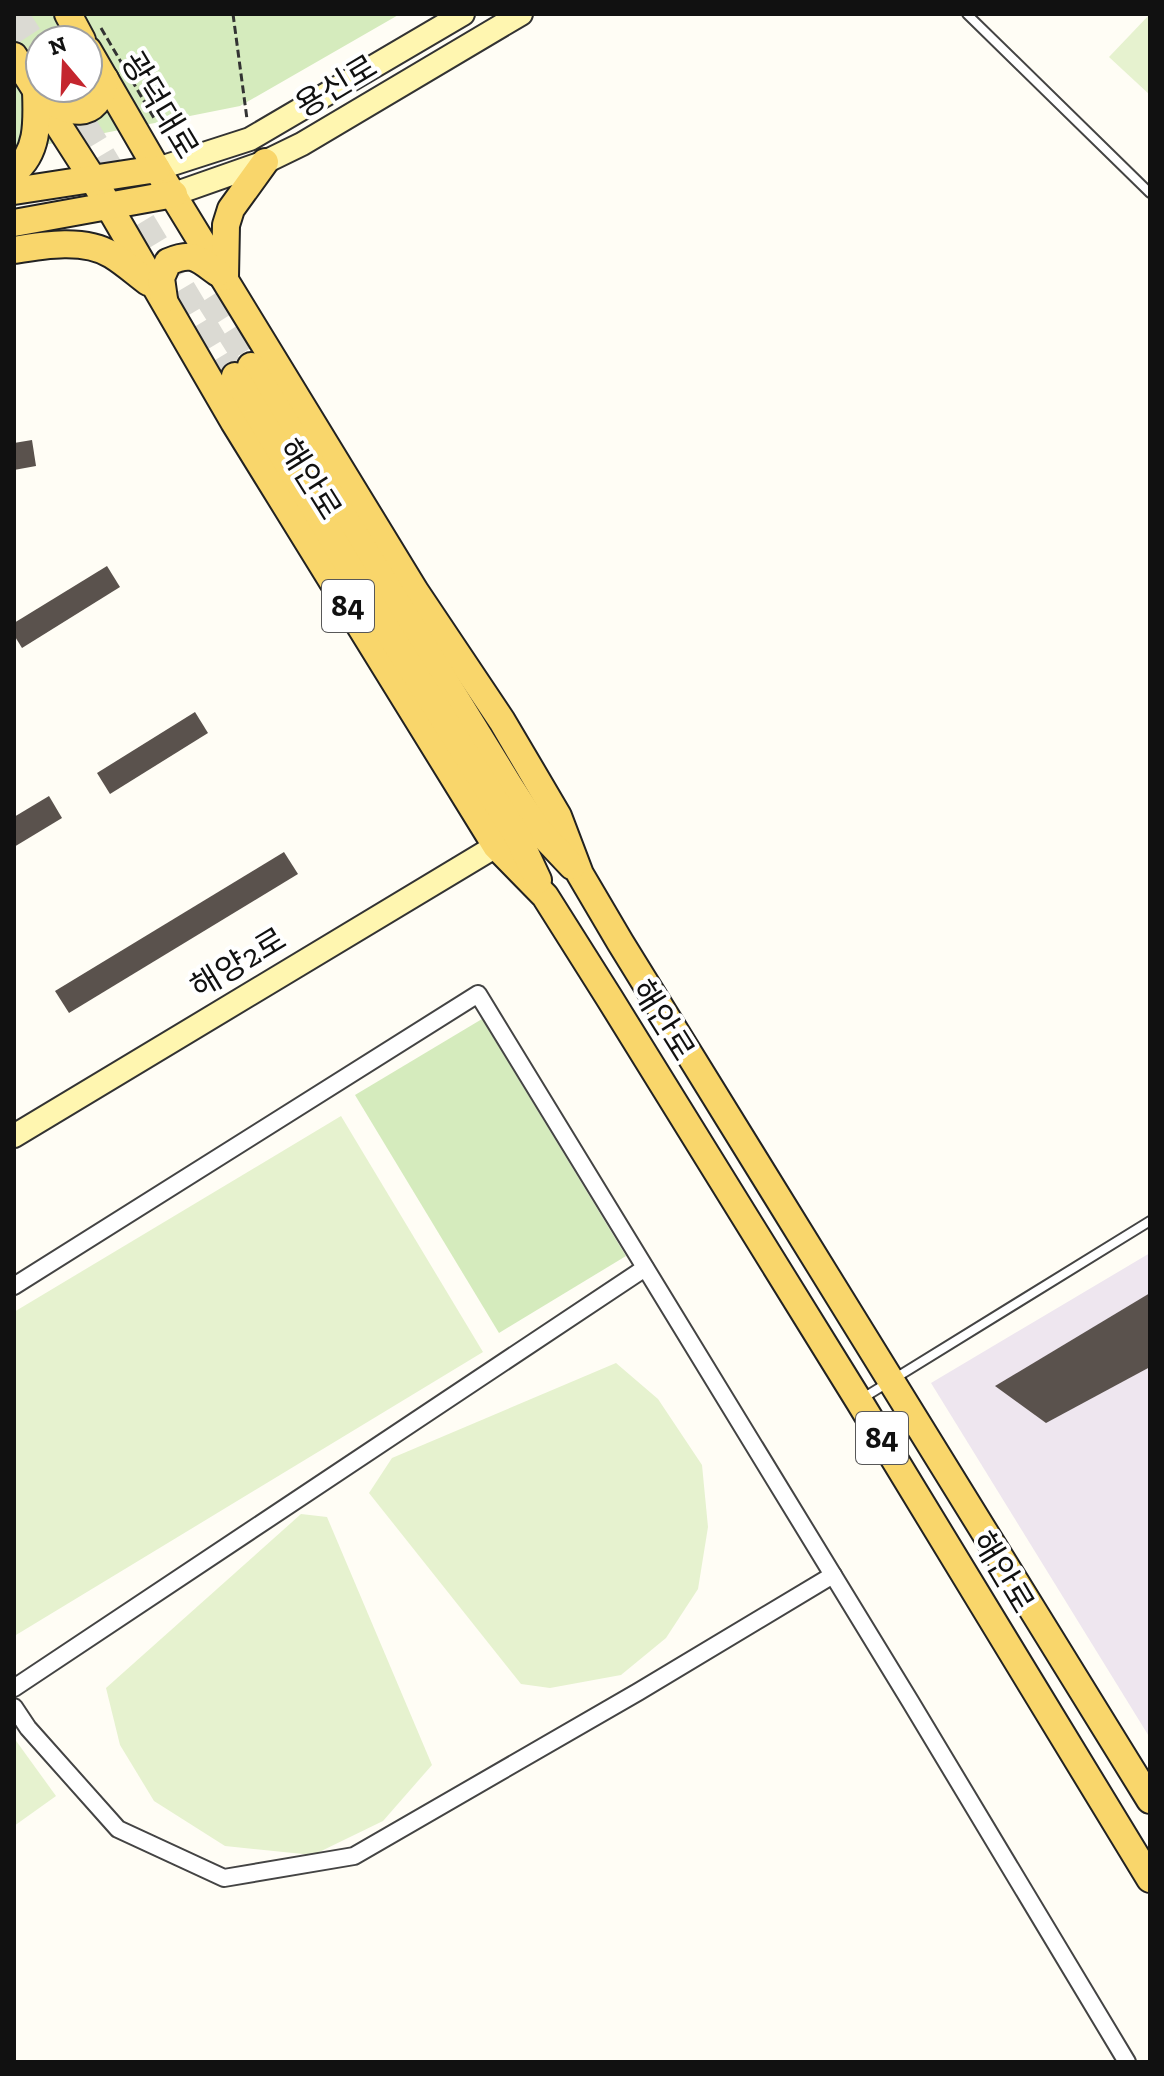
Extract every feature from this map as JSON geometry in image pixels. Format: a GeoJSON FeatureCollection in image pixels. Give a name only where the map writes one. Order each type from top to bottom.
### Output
{"type":"FeatureCollection","features":[{"type":"Feature","properties":{"kind":"main road","name":"용신로"},"geometry":{"type":"LineString","coordinates":[[157,169],[250,139],[463,14]]}},
{"type":"Feature","properties":{"kind":"main road","name":"용신로"},"geometry":{"type":"LineString","coordinates":[[174,194],[265,162],[302,144],[521,14]]}},
{"type":"Feature","properties":{"kind":"main road"},"geometry":{"type":"LineString","coordinates":[[104,85],[105,79]]}},
{"type":"Feature","properties":{"kind":"main road","name":"광덕대로"},"geometry":{"type":"LineString","coordinates":[[105,79],[174,194]]}},
{"type":"Feature","properties":{"kind":"main road"},"geometry":{"type":"LineString","coordinates":[[14,172],[27,162],[36,135],[36,104]]}},
{"type":"Feature","properties":{"kind":"main road"},"geometry":{"type":"LineString","coordinates":[[44,104],[108,205]]}},
{"type":"Feature","properties":{"kind":"main road"},"geometry":{"type":"LineString","coordinates":[[54,104],[80,112],[96,104]]}},
{"type":"Feature","properties":{"kind":"main road"},"geometry":{"type":"LineString","coordinates":[[225,277],[226,225],[231,209],[265,162]]}},
{"type":"Feature","properties":{"kind":"main road"},"geometry":{"type":"LineString","coordinates":[[14,191],[157,169]]}},
{"type":"Feature","properties":{"kind":"main road"},"geometry":{"type":"LineString","coordinates":[[14,223],[174,194]]}},
{"type":"Feature","properties":{"kind":"main road","name":"해안로"},"geometry":{"type":"LineString","coordinates":[[174,194],[415,591],[508,732],[558,816],[580,874],[1150,1800]]}},
{"type":"Feature","properties":{"kind":"main road","name":"해안로"},"geometry":{"type":"LineString","coordinates":[[108,205],[234,422],[496,846],[545,896],[859,1401],[1150,1879]]}},
{"type":"Feature","properties":{"kind":"main road","name":"84"},"geometry":{"type":"LineString","coordinates":[[14,250],[86,246],[110,254],[158,294]]}},
{"type":"Feature","properties":{"kind":"main road"},"geometry":{"type":"LineString","coordinates":[[158,294],[168,262],[186,255],[195,257],[225,277]]}},
{"type":"Feature","properties":{"kind":"main road"},"geometry":{"type":"LineString","coordinates":[[545,896],[517,835],[389,633],[243,371],[538,830],[580,874]]}},
{"type":"Feature","properties":{"kind":"main road","name":"해양2로"},"geometry":{"type":"LineString","coordinates":[[14,1136],[496,846]]}},
{"type":"Feature","properties":{"kind":"street"},"geometry":{"type":"LineString","coordinates":[[14,1286],[478,994],[1127,2062]]}},
{"type":"Feature","properties":{"kind":"street"},"geometry":{"type":"LineString","coordinates":[[14,1688],[645,1268]]}},
{"type":"Feature","properties":{"kind":"street"},"geometry":{"type":"LineString","coordinates":[[14,1707],[28,1728],[118,1829],[224,1878],[354,1856],[833,1575]]}},
{"type":"Feature","properties":{"kind":"lane"},"geometry":{"type":"LineString","coordinates":[[967,14],[978,18],[1150,193]]}},
{"type":"Feature","properties":{"kind":"lane"},"geometry":{"type":"LineString","coordinates":[[859,1401],[1150,1221]]}},
{"type":"Feature","properties":{"kind":"path"},"geometry":{"type":"LineString","coordinates":[[233,14],[250,139]]}},
{"type":"Feature","properties":{"kind":"path"},"geometry":{"type":"LineString","coordinates":[[104,42],[116,50],[154,118]]}},
{"type":"Feature","properties":{"kind":"shaded area"},"geometry":{"type":"Polygon","coordinates":[[[1150,1253],[1150,1738],[931,1383],[1150,1253]]]}},
{"type":"Feature","properties":{"kind":"green space"},"geometry":{"type":"Polygon","coordinates":[[[14,14],[400,14],[240,106],[14,151],[14,14]]]}},
{"type":"Feature","properties":{"kind":"green space"},"geometry":{"type":"Polygon","coordinates":[[[1150,14],[1150,95],[1109,57],[1150,14]]]}},
{"type":"Feature","properties":{"kind":"green space"},"geometry":{"type":"Polygon","coordinates":[[[482,1019],[626,1256],[499,1333],[355,1095],[482,1019]]]}},
{"type":"Feature","properties":{"kind":"green space"},"geometry":{"type":"Polygon","coordinates":[[[341,1116],[483,1352],[16,1635],[14,1312],[341,1116]]]}},
{"type":"Feature","properties":{"kind":"green space"},"geometry":{"type":"Polygon","coordinates":[[[616,1363],[658,1399],[702,1465],[708,1527],[698,1589],[666,1638],[621,1675],[550,1688],[521,1684],[369,1493],[392,1458],[616,1363]]]}},
{"type":"Feature","properties":{"kind":"green space"},"geometry":{"type":"Polygon","coordinates":[[[301,1514],[327,1517],[432,1765],[383,1821],[313,1855],[225,1846],[154,1801],[120,1745],[106,1688],[301,1514]]]}},
{"type":"Feature","properties":{"kind":"green space"},"geometry":{"type":"Polygon","coordinates":[[[14,1738],[56,1796],[14,1826],[14,1738]]]}},
{"type":"Feature","properties":{"kind":"building"},"geometry":{"type":"Polygon","coordinates":[[[32,440],[36,466],[14,470],[14,443],[32,440]]]}},
{"type":"Feature","properties":{"kind":"building"},"geometry":{"type":"Polygon","coordinates":[[[107,566],[120,587],[22,648],[14,635],[14,623],[107,566]]]}},
{"type":"Feature","properties":{"kind":"building"},"geometry":{"type":"Polygon","coordinates":[[[195,712],[208,733],[110,794],[97,773],[195,712]]]}},
{"type":"Feature","properties":{"kind":"building"},"geometry":{"type":"Polygon","coordinates":[[[49,796],[62,818],[14,847],[14,817],[49,796]]]}},
{"type":"Feature","properties":{"kind":"building"},"geometry":{"type":"Polygon","coordinates":[[[284,852],[298,874],[69,1013],[55,991],[284,852]]]}},
{"type":"Feature","properties":{"kind":"building"},"geometry":{"type":"Polygon","coordinates":[[[1150,1293],[1150,1367],[1046,1423],[995,1386],[1150,1293]]]}},
{"type":"Feature","properties":{"kind":"tunnel"},"geometry":{"type":"LineString","coordinates":[[15,14],[24,28]]}},
{"type":"Feature","properties":{"kind":"tunnel"},"geometry":{"type":"LineString","coordinates":[[72,104],[235,376]]}},
{"type":"Feature","properties":{"kind":"tunnel"},"geometry":{"type":"LineString","coordinates":[[208,298],[251,366]]}}]}
